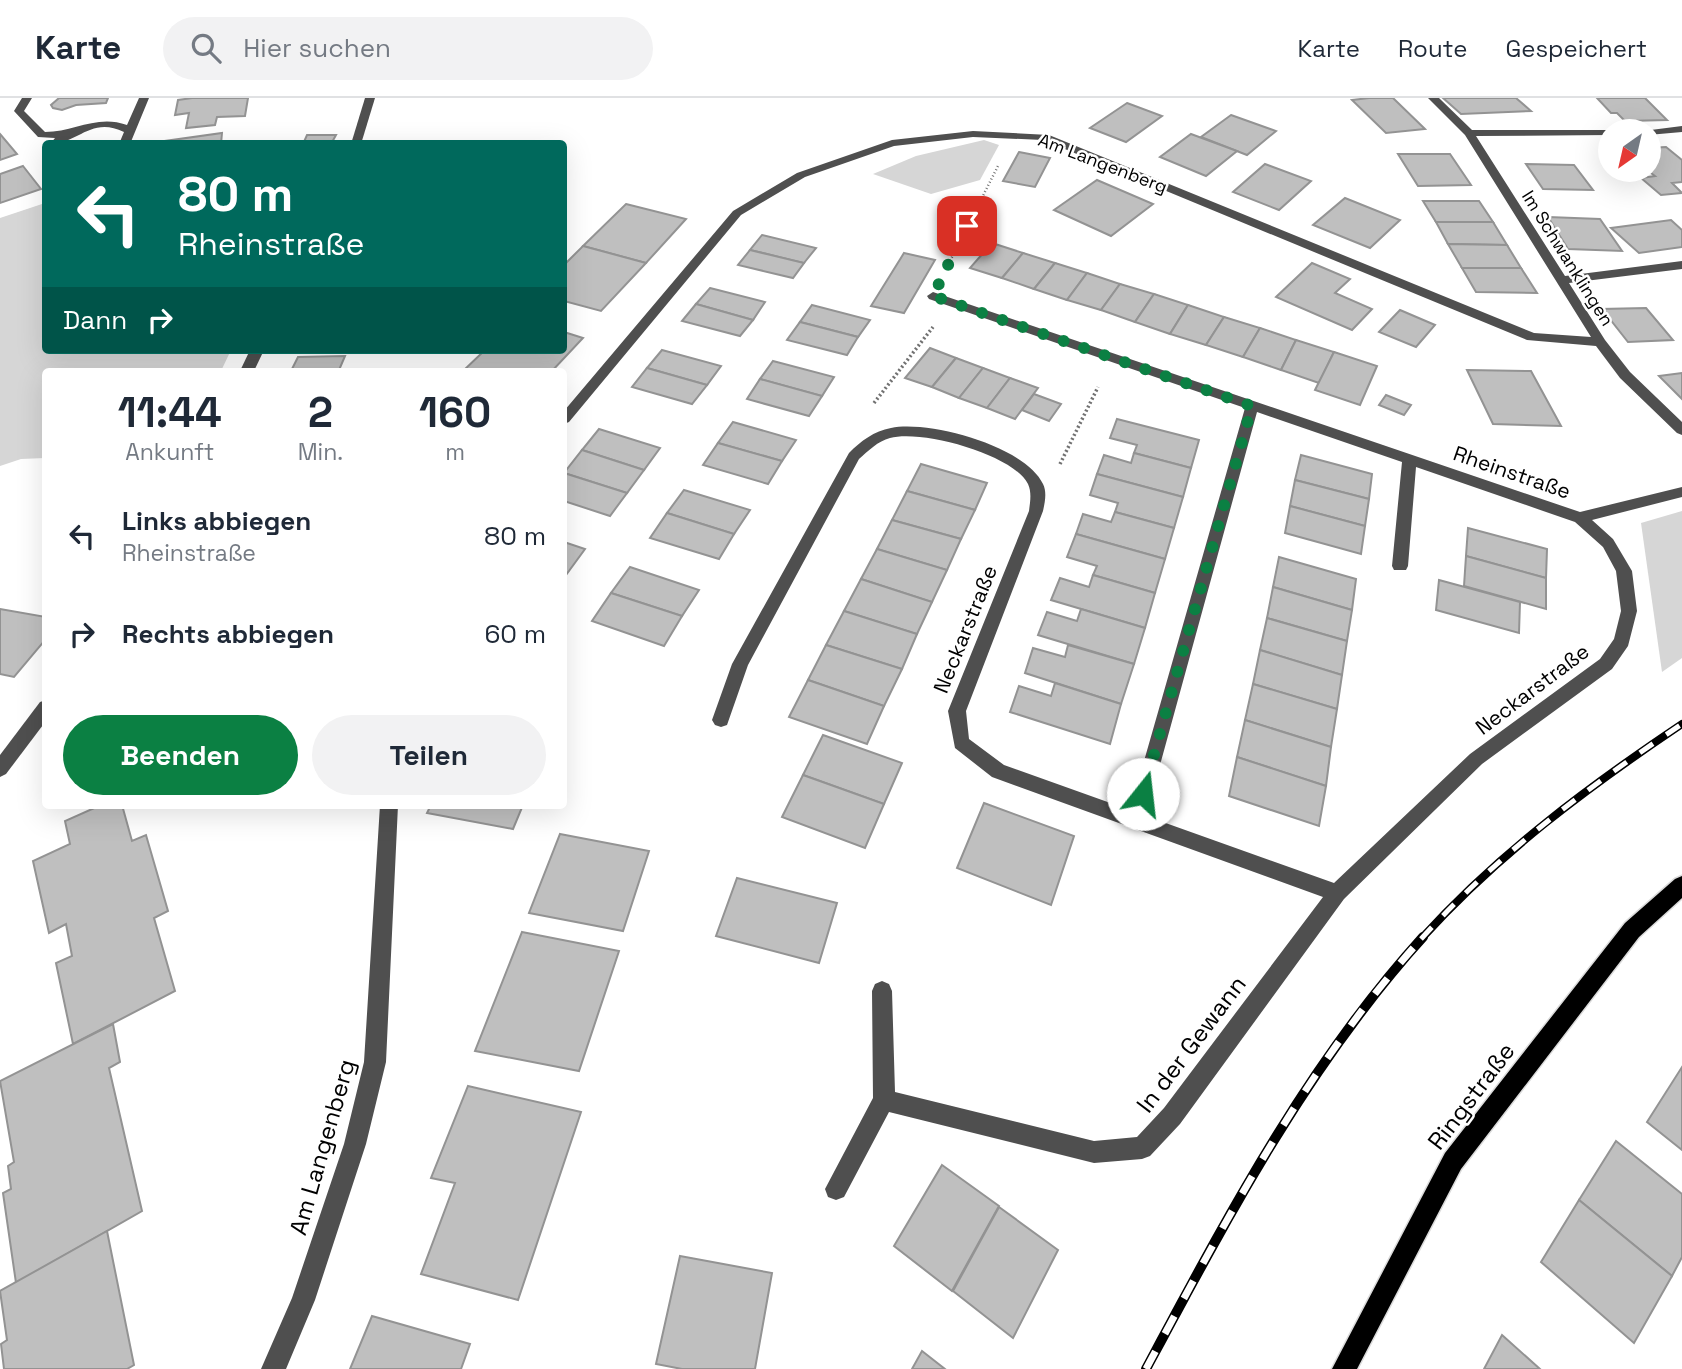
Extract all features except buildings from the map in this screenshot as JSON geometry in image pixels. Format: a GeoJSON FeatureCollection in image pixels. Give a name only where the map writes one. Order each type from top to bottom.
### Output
{"type":"FeatureCollection","features":[{"type":"Feature","properties":{"kind":"main road","name":"Ringstraße"},"geometry":{"type":"LineString","coordinates":[[1344,1369],[1453,1161],[1632,930],[1682,885]]}},
{"type":"Feature","properties":{"kind":"street"},"geometry":{"type":"LineString","coordinates":[[27,98],[14,112],[42,135],[59,139],[101,124],[123,126],[129,130]]}},
{"type":"Feature","properties":{"kind":"street"},"geometry":{"type":"LineString","coordinates":[[125,140],[144,98]]}},
{"type":"Feature","properties":{"kind":"street"},"geometry":{"type":"LineString","coordinates":[[357,140],[370,98]]}},
{"type":"Feature","properties":{"kind":"street","name":"Im Schwanklingen"},"geometry":{"type":"LineString","coordinates":[[1433,98],[1469,133],[1600,342],[1626,375],[1682,430]]}},
{"type":"Feature","properties":{"kind":"street"},"geometry":{"type":"LineString","coordinates":[[1661,131],[1682,129]]}},
{"type":"Feature","properties":{"kind":"street"},"geometry":{"type":"LineString","coordinates":[[1469,133],[1598,132]]}},
{"type":"Feature","properties":{"kind":"street","name":"Am Langenberg"},"geometry":{"type":"LineString","coordinates":[[567,415],[737,212],[801,175],[892,144],[973,134],[1045,137],[1532,337],[1600,342]]}},
{"type":"Feature","properties":{"kind":"street"},"geometry":{"type":"LineString","coordinates":[[1562,280],[1682,265]]}},
{"type":"Feature","properties":{"kind":"street","name":"Rheinstraße"},"geometry":{"type":"LineString","coordinates":[[933,296],[1580,518],[1682,492]]}},
{"type":"Feature","properties":{"kind":"street"},"geometry":{"type":"LineString","coordinates":[[1136,820],[1252,406]]}},
{"type":"Feature","properties":{"kind":"street","name":"Neckarstraße"},"geometry":{"type":"LineString","coordinates":[[892,432],[914,430],[959,438],[1027,472],[1036,483],[1036,511],[957,711],[961,743],[998,771],[1337,893],[1476,759],[1606,664],[1622,641],[1629,611],[1624,570],[1608,543],[1580,518]]}},
{"type":"Feature","properties":{"kind":"street"},"geometry":{"type":"LineString","coordinates":[[721,720],[740,664],[854,457],[870,442],[892,432]]}},
{"type":"Feature","properties":{"kind":"street"},"geometry":{"type":"LineString","coordinates":[[1400,566],[1410,458]]}},
{"type":"Feature","properties":{"kind":"street"},"geometry":{"type":"LineString","coordinates":[[0,769],[42,712]]}},
{"type":"Feature","properties":{"kind":"street","name":"Am Langenberg"},"geometry":{"type":"LineString","coordinates":[[273,1369],[303,1300],[347,1170],[375,1062],[390,809]]}},
{"type":"Feature","properties":{"kind":"street","name":"In der Gewann"},"geometry":{"type":"LineString","coordinates":[[884,1100],[1094,1152],[1142,1148],[1172,1116],[1337,893]]}},
{"type":"Feature","properties":{"kind":"street"},"geometry":{"type":"LineString","coordinates":[[836,1189],[884,1100],[882,991]]}},
{"type":"Feature","properties":{"kind":"path"},"geometry":{"type":"LineString","coordinates":[[933,296],[1013,134]]}},
{"type":"Feature","properties":{"kind":"path"},"geometry":{"type":"LineString","coordinates":[[892,432],[872,406],[951,302]]}},
{"type":"Feature","properties":{"kind":"path"},"geometry":{"type":"LineString","coordinates":[[1036,511],[1113,359]]}},
{"type":"Feature","properties":{"kind":"shaded area"},"geometry":{"type":"Polygon","coordinates":[[[984,140],[999,145],[980,180],[931,194],[873,174],[916,156],[984,140]]]}},
{"type":"Feature","properties":{"kind":"shaded area"},"geometry":{"type":"Polygon","coordinates":[[[42,204],[42,354],[229,354],[222,368],[42,368],[42,458],[21,459],[0,466],[0,218],[42,204]]]}},
{"type":"Feature","properties":{"kind":"shaded area"},"geometry":{"type":"Polygon","coordinates":[[[1682,511],[1682,658],[1662,672],[1641,523],[1682,511]]]}},
{"type":"Feature","properties":{"kind":"railway"},"geometry":{"type":"LineString","coordinates":[[1421,939],[1481,878],[1545,823],[1682,724]]}},
{"type":"Feature","properties":{"kind":"railway"},"geometry":{"type":"LineString","coordinates":[[1146,1369],[1271,1144],[1342,1037],[1423,937]]}},
{"type":"Feature","properties":{"kind":"route"},"geometry":{"type":"LineString","coordinates":[[967,226],[933,296],[1252,406],[1143,794]]}}]}
